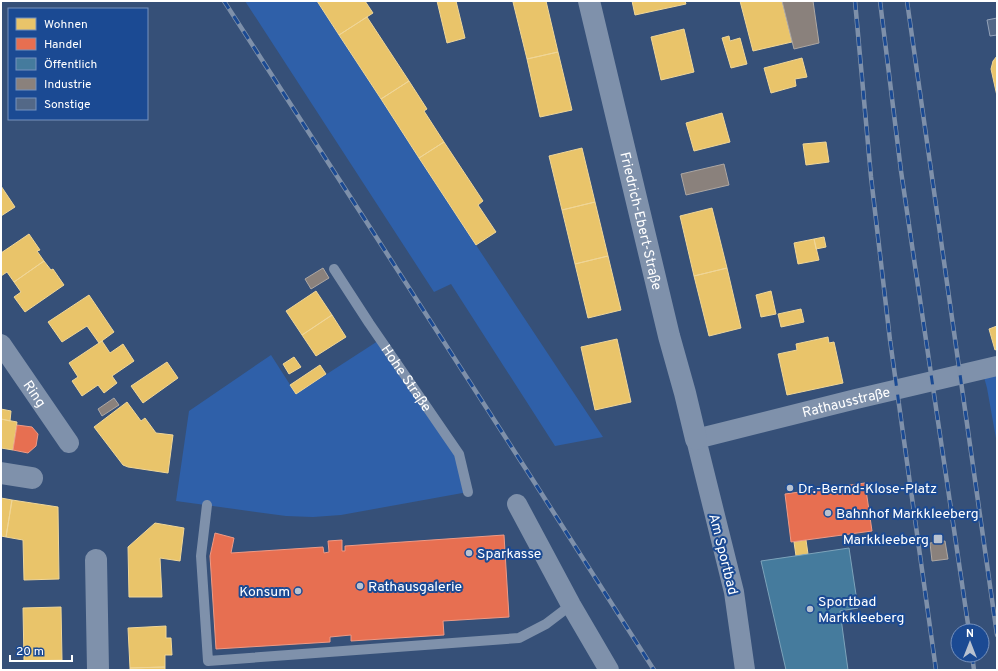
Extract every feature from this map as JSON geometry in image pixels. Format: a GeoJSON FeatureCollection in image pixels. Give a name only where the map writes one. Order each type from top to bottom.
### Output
{"type":"FeatureCollection","features":[{"type":"Feature","properties":{"kind":"street","name":"Friedrich-Ebert-Straße"},"geometry":{"type":"LineString","coordinates":[[589,1],[669,336],[696,439]]}},
{"type":"Feature","properties":{"kind":"street","name":"Ring"},"geometry":{"type":"LineString","coordinates":[[1,344],[69,443]]}},
{"type":"Feature","properties":{"kind":"street","name":"Rathausstraße"},"geometry":{"type":"LineString","coordinates":[[696,439],[997,366]]}},
{"type":"Feature","properties":{"kind":"street","name":"Am Sportbad"},"geometry":{"type":"LineString","coordinates":[[696,439],[734,592],[745,670]]}},
{"type":"Feature","properties":{"kind":"street"},"geometry":{"type":"LineString","coordinates":[[1,473],[32,478]]}},
{"type":"Feature","properties":{"kind":"street"},"geometry":{"type":"LineString","coordinates":[[516,504],[571,605],[609,670]]}},
{"type":"Feature","properties":{"kind":"street"},"geometry":{"type":"LineString","coordinates":[[96,560],[98,670]]}},
{"type":"Feature","properties":{"kind":"lane","name":"Hohe Straße"},"geometry":{"type":"LineString","coordinates":[[334,269],[459,454],[468,492]]}},
{"type":"Feature","properties":{"kind":"lane"},"geometry":{"type":"LineString","coordinates":[[207,505],[201,556],[208,661],[519,638],[546,624],[571,605]]}},
{"type":"Feature","properties":{"kind":"shaded area"},"geometry":{"type":"Polygon","coordinates":[[[245,1],[317,1],[603,437],[555,446],[451,284],[434,292],[245,1]]]}},
{"type":"Feature","properties":{"kind":"shaded area"},"geometry":{"type":"Polygon","coordinates":[[[381,339],[459,454],[468,492],[341,515],[313,517],[286,516],[176,501],[189,411],[271,355],[296,394],[381,339]]]}},
{"type":"Feature","properties":{"kind":"shaded area"},"geometry":{"type":"Polygon","coordinates":[[[997,366],[997,444],[987,388],[982,370],[997,366]]]}},
{"type":"Feature","properties":{"kind":"building: Wohnen"},"geometry":{"type":"Polygon","coordinates":[[[317,1],[365,1],[373,13],[339,35],[317,1]]]}},
{"type":"Feature","properties":{"kind":"building: Wohnen"},"geometry":{"type":"Polygon","coordinates":[[[437,1],[456,1],[465,38],[447,43],[437,1]]]}},
{"type":"Feature","properties":{"kind":"building: Wohnen"},"geometry":{"type":"Polygon","coordinates":[[[546,1],[558,52],[527,59],[513,2],[546,1]]]}},
{"type":"Feature","properties":{"kind":"building: Wohnen"},"geometry":{"type":"Polygon","coordinates":[[[632,1],[685,1],[686,4],[635,15],[632,1]]]}},
{"type":"Feature","properties":{"kind":"building: Wohnen"},"geometry":{"type":"Polygon","coordinates":[[[740,1],[782,1],[792,42],[753,51],[740,1]]]}},
{"type":"Feature","properties":{"kind":"building: Wohnen"},"geometry":{"type":"Polygon","coordinates":[[[367,17],[409,81],[381,99],[339,35],[367,17]]]}},
{"type":"Feature","properties":{"kind":"building: Wohnen"},"geometry":{"type":"Polygon","coordinates":[[[684,29],[694,72],[661,80],[651,37],[684,29]]]}},
{"type":"Feature","properties":{"kind":"building: Wohnen"},"geometry":{"type":"Polygon","coordinates":[[[729,36],[730,41],[740,38],[747,64],[731,68],[722,38],[729,36]]]}},
{"type":"Feature","properties":{"kind":"building: Wohnen"},"geometry":{"type":"Polygon","coordinates":[[[558,52],[572,110],[540,117],[527,59],[558,52]]]}},
{"type":"Feature","properties":{"kind":"building: Wohnen"},"geometry":{"type":"Polygon","coordinates":[[[997,56],[997,96],[991,69],[993,61],[997,56]]]}},
{"type":"Feature","properties":{"kind":"building: Wohnen"},"geometry":{"type":"Polygon","coordinates":[[[802,58],[807,77],[795,79],[796,86],[771,93],[764,68],[802,58]]]}},
{"type":"Feature","properties":{"kind":"building: Wohnen"},"geometry":{"type":"Polygon","coordinates":[[[409,81],[427,109],[424,111],[444,142],[419,158],[381,99],[409,81]]]}},
{"type":"Feature","properties":{"kind":"building: Wohnen"},"geometry":{"type":"Polygon","coordinates":[[[722,113],[730,142],[694,151],[686,123],[722,113]]]}},
{"type":"Feature","properties":{"kind":"building: Wohnen"},"geometry":{"type":"Polygon","coordinates":[[[444,142],[483,201],[478,205],[496,232],[476,245],[419,158],[444,142]]]}},
{"type":"Feature","properties":{"kind":"building: Wohnen"},"geometry":{"type":"Polygon","coordinates":[[[826,142],[829,162],[806,165],[803,144],[826,142]]]}},
{"type":"Feature","properties":{"kind":"building: Wohnen"},"geometry":{"type":"Polygon","coordinates":[[[582,148],[595,202],[562,210],[549,156],[582,148]]]}},
{"type":"Feature","properties":{"kind":"building: Wohnen"},"geometry":{"type":"Polygon","coordinates":[[[1,186],[15,207],[1,216],[1,186]]]}},
{"type":"Feature","properties":{"kind":"building: Wohnen"},"geometry":{"type":"Polygon","coordinates":[[[595,202],[608,256],[575,264],[562,210],[595,202]]]}},
{"type":"Feature","properties":{"kind":"building: Wohnen"},"geometry":{"type":"Polygon","coordinates":[[[712,208],[727,268],[694,276],[680,216],[712,208]]]}},
{"type":"Feature","properties":{"kind":"building: Wohnen"},"geometry":{"type":"Polygon","coordinates":[[[29,234],[40,250],[37,251],[44,261],[14,282],[7,272],[1,276],[1,253],[29,234]]]}},
{"type":"Feature","properties":{"kind":"building: Wohnen"},"geometry":{"type":"Polygon","coordinates":[[[824,237],[826,247],[816,249],[814,239],[824,237]]]}},
{"type":"Feature","properties":{"kind":"building: Wohnen"},"geometry":{"type":"Polygon","coordinates":[[[814,239],[819,260],[798,264],[794,243],[814,239]]]}},
{"type":"Feature","properties":{"kind":"building: Wohnen"},"geometry":{"type":"Polygon","coordinates":[[[608,256],[621,310],[588,318],[575,264],[608,256]]]}},
{"type":"Feature","properties":{"kind":"building: Wohnen"},"geometry":{"type":"Polygon","coordinates":[[[44,261],[51,270],[53,269],[64,285],[25,312],[14,297],[21,292],[14,282],[44,261]]]}},
{"type":"Feature","properties":{"kind":"building: Wohnen"},"geometry":{"type":"Polygon","coordinates":[[[727,268],[741,328],[709,336],[694,276],[727,268]]]}},
{"type":"Feature","properties":{"kind":"building: Wohnen"},"geometry":{"type":"Polygon","coordinates":[[[316,291],[332,315],[302,335],[286,311],[316,291]]]}},
{"type":"Feature","properties":{"kind":"building: Wohnen"},"geometry":{"type":"Polygon","coordinates":[[[771,291],[776,314],[761,317],[756,295],[771,291]]]}},
{"type":"Feature","properties":{"kind":"building: Wohnen"},"geometry":{"type":"Polygon","coordinates":[[[89,295],[114,332],[99,343],[87,326],[62,342],[48,322],[89,295]]]}},
{"type":"Feature","properties":{"kind":"building: Wohnen"},"geometry":{"type":"Polygon","coordinates":[[[801,309],[804,322],[781,327],[778,314],[801,309]]]}},
{"type":"Feature","properties":{"kind":"building: Wohnen"},"geometry":{"type":"Polygon","coordinates":[[[332,315],[346,337],[316,356],[302,335],[332,315]]]}},
{"type":"Feature","properties":{"kind":"building: Wohnen"},"geometry":{"type":"Polygon","coordinates":[[[997,326],[997,349],[995,350],[989,329],[997,326]]]}},
{"type":"Feature","properties":{"kind":"building: Wohnen"},"geometry":{"type":"Polygon","coordinates":[[[828,337],[829,343],[834,342],[843,383],[787,395],[778,354],[797,350],[796,344],[828,337]]]}},
{"type":"Feature","properties":{"kind":"building: Wohnen"},"geometry":{"type":"Polygon","coordinates":[[[617,339],[631,402],[595,410],[581,347],[617,339]]]}},
{"type":"Feature","properties":{"kind":"building: Wohnen"},"geometry":{"type":"Polygon","coordinates":[[[102,341],[110,353],[123,344],[134,361],[112,376],[117,383],[104,393],[98,385],[82,396],[72,381],[78,377],[69,363],[102,341]]]}},
{"type":"Feature","properties":{"kind":"building: Wohnen"},"geometry":{"type":"Polygon","coordinates":[[[294,357],[301,367],[289,374],[283,364],[294,357]]]}},
{"type":"Feature","properties":{"kind":"building: Wohnen"},"geometry":{"type":"Polygon","coordinates":[[[167,362],[178,378],[143,403],[131,386],[167,362]]]}},
{"type":"Feature","properties":{"kind":"building: Wohnen"},"geometry":{"type":"Polygon","coordinates":[[[320,365],[326,374],[296,394],[290,385],[320,365]]]}},
{"type":"Feature","properties":{"kind":"building: Wohnen"},"geometry":{"type":"Polygon","coordinates":[[[127,402],[141,421],[145,418],[156,433],[173,435],[168,473],[123,465],[94,427],[127,402]]]}},
{"type":"Feature","properties":{"kind":"building: Wohnen"},"geometry":{"type":"Polygon","coordinates":[[[1,409],[11,411],[10,421],[1,419],[1,409]]]}},
{"type":"Feature","properties":{"kind":"building: Wohnen"},"geometry":{"type":"Polygon","coordinates":[[[1,419],[17,422],[13,450],[1,448],[1,419]]]}},
{"type":"Feature","properties":{"kind":"building: Wohnen"},"geometry":{"type":"Polygon","coordinates":[[[1,498],[12,500],[6,537],[1,536],[1,498]]]}},
{"type":"Feature","properties":{"kind":"building: Wohnen"},"geometry":{"type":"Polygon","coordinates":[[[12,500],[58,507],[59,579],[24,580],[23,540],[6,537],[12,500]]]}},
{"type":"Feature","properties":{"kind":"building: Wohnen"},"geometry":{"type":"Polygon","coordinates":[[[155,523],[184,528],[180,561],[160,558],[162,597],[129,597],[128,547],[155,523]]]}},
{"type":"Feature","properties":{"kind":"building: Wohnen"},"geometry":{"type":"Polygon","coordinates":[[[806,540],[808,554],[796,556],[794,542],[806,540]]]}},
{"type":"Feature","properties":{"kind":"building: Wohnen"},"geometry":{"type":"Polygon","coordinates":[[[61,607],[62,660],[24,661],[23,608],[61,607]]]}},
{"type":"Feature","properties":{"kind":"building: Wohnen"},"geometry":{"type":"Polygon","coordinates":[[[166,626],[166,638],[171,638],[172,655],[165,655],[165,667],[130,668],[128,628],[166,626]]]}},
{"type":"Feature","properties":{"kind":"building: Wohnen"},"geometry":{"type":"Polygon","coordinates":[[[165,667],[165,670],[130,670],[130,668],[165,667]]]}},
{"type":"Feature","properties":{"kind":"building: Handel"},"geometry":{"type":"Polygon","coordinates":[[[17,425],[32,427],[38,434],[36,446],[28,453],[13,450],[17,425]]]}},
{"type":"Feature","properties":{"kind":"building: Handel","name":"Bahnhof Markkleeberg"},"geometry":{"type":"Polygon","coordinates":[[[865,483],[872,531],[791,542],[785,494],[865,483]]]}},
{"type":"Feature","properties":{"kind":"building: Handel","name":"Rathausgalerie"},"geometry":{"type":"Polygon","coordinates":[[[215,533],[234,538],[231,553],[323,547],[324,553],[329,552],[328,541],[342,540],[342,551],[345,551],[345,546],[504,535],[509,617],[443,621],[444,635],[351,641],[351,635],[330,637],[330,642],[216,649],[210,556],[215,533]]]}},
{"type":"Feature","properties":{"kind":"building: Öffentlich","name":"Sportbad Markkleeberg"},"geometry":{"type":"Polygon","coordinates":[[[849,548],[858,608],[840,611],[848,670],[786,670],[761,561],[849,548]]]}},
{"type":"Feature","properties":{"kind":"building: Industrie"},"geometry":{"type":"Polygon","coordinates":[[[782,1],[813,1],[819,43],[794,49],[782,1]]]}},
{"type":"Feature","properties":{"kind":"building: Industrie"},"geometry":{"type":"Polygon","coordinates":[[[724,164],[729,185],[686,195],[681,174],[724,164]]]}},
{"type":"Feature","properties":{"kind":"building: Industrie"},"geometry":{"type":"Polygon","coordinates":[[[323,268],[329,278],[311,289],[305,279],[323,268]]]}},
{"type":"Feature","properties":{"kind":"building: Industrie"},"geometry":{"type":"Polygon","coordinates":[[[114,398],[119,405],[102,416],[98,409],[114,398]]]}},
{"type":"Feature","properties":{"kind":"building: Industrie"},"geometry":{"type":"Polygon","coordinates":[[[945,541],[948,559],[932,561],[930,543],[945,541]]]}},
{"type":"Feature","properties":{"kind":"building: Sonstige"},"geometry":{"type":"Polygon","coordinates":[[[997,18],[997,35],[990,36],[987,20],[997,18]]]}},
{"type":"Feature","properties":{"kind":"railway"},"geometry":{"type":"LineString","coordinates":[[224,1],[654,670]]}},
{"type":"Feature","properties":{"kind":"railway"},"geometry":{"type":"LineString","coordinates":[[855,1],[871,177],[890,340],[936,670]]}},
{"type":"Feature","properties":{"kind":"railway"},"geometry":{"type":"LineString","coordinates":[[880,1],[901,171],[968,623]]}},
{"type":"Feature","properties":{"kind":"railway"},"geometry":{"type":"LineString","coordinates":[[907,1],[997,635]]}},
{"type":"Feature","properties":{"kind":"railway"},"geometry":{"type":"LineString","coordinates":[[973,663],[974,670]]}},
{"type":"Feature","properties":{"kind":"place","name":"Dr.-Bernd-Klose-Platz"},"geometry":{"type":"Point","coordinates":[790,488]}},
{"type":"Feature","properties":{"kind":"place","name":"Bahnhof Markkleeberg"},"geometry":{"type":"Point","coordinates":[828,513]}},
{"type":"Feature","properties":{"kind":"place","name":"Markkleeberg"},"geometry":{"type":"Point","coordinates":[938,539]}},
{"type":"Feature","properties":{"kind":"place","name":"Sparkasse"},"geometry":{"type":"Point","coordinates":[469,553]}},
{"type":"Feature","properties":{"kind":"place","name":"Rathausgalerie"},"geometry":{"type":"Point","coordinates":[360,586]}},
{"type":"Feature","properties":{"kind":"place","name":"Konsum"},"geometry":{"type":"Point","coordinates":[298,591]}},
{"type":"Feature","properties":{"kind":"place","name":"Sportbad Markkleeberg"},"geometry":{"type":"Point","coordinates":[810,609]}}]}
